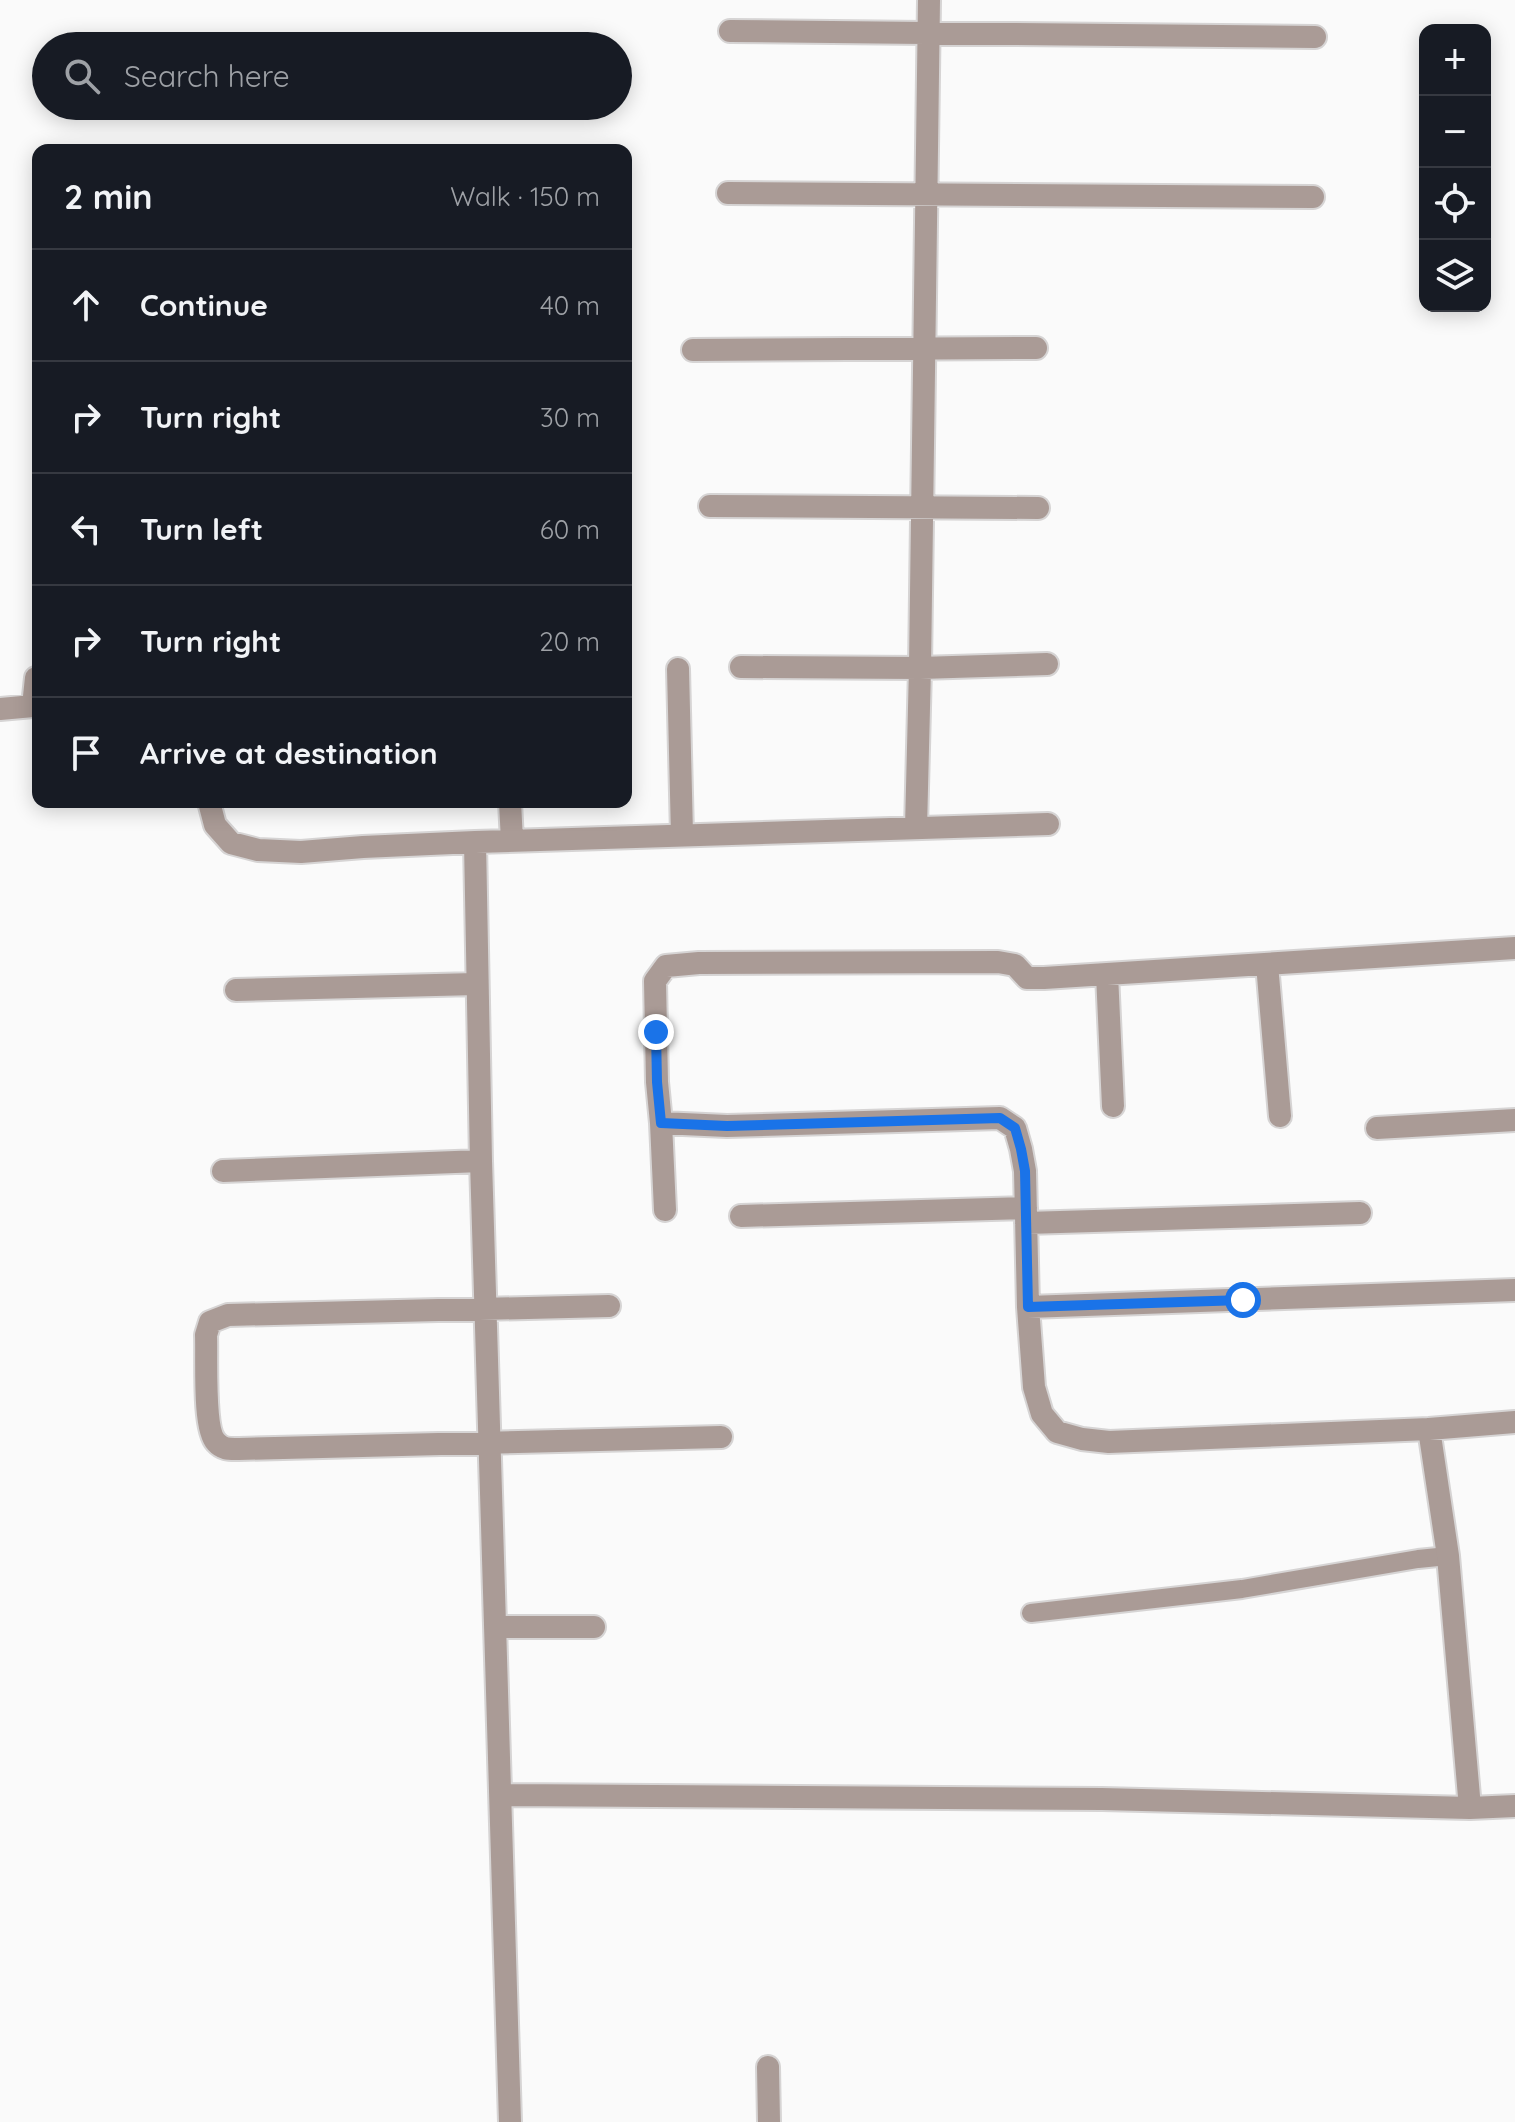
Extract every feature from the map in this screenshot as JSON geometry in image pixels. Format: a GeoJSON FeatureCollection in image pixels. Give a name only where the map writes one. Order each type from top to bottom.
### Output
{"type":"FeatureCollection","features":[{"type":"Feature","properties":{"kind":"street"},"geometry":{"type":"LineString","coordinates":[[916,828],[929,0]]}},
{"type":"Feature","properties":{"kind":"street"},"geometry":{"type":"LineString","coordinates":[[730,31],[1315,37]]}},
{"type":"Feature","properties":{"kind":"street"},"geometry":{"type":"LineString","coordinates":[[728,193],[1313,197]]}},
{"type":"Feature","properties":{"kind":"street"},"geometry":{"type":"LineString","coordinates":[[693,350],[1036,348]]}},
{"type":"Feature","properties":{"kind":"street"},"geometry":{"type":"LineString","coordinates":[[710,506],[1038,508]]}},
{"type":"Feature","properties":{"kind":"street"},"geometry":{"type":"LineString","coordinates":[[741,667],[920,668],[1047,664]]}},
{"type":"Feature","properties":{"kind":"street"},"geometry":{"type":"LineString","coordinates":[[678,669],[682,835]]}},
{"type":"Feature","properties":{"kind":"street"},"geometry":{"type":"LineString","coordinates":[[0,709],[32,706]]}},
{"type":"Feature","properties":{"kind":"street"},"geometry":{"type":"LineString","coordinates":[[211,808],[215,825],[231,843],[258,850],[301,852],[475,842],[1048,824]]}},
{"type":"Feature","properties":{"kind":"street"},"geometry":{"type":"LineString","coordinates":[[510,808],[512,841]]}},
{"type":"Feature","properties":{"kind":"street"},"geometry":{"type":"LineString","coordinates":[[475,842],[476,984],[510,2122]]}},
{"type":"Feature","properties":{"kind":"street"},"geometry":{"type":"LineString","coordinates":[[665,1210],[657,1082],[655,981],[666,966],[699,963],[998,962],[1015,965],[1027,978],[1515,948]]}},
{"type":"Feature","properties":{"kind":"street"},"geometry":{"type":"LineString","coordinates":[[1267,964],[1280,1116]]}},
{"type":"Feature","properties":{"kind":"street"},"geometry":{"type":"LineString","coordinates":[[1107,974],[1113,1106]]}},
{"type":"Feature","properties":{"kind":"street"},"geometry":{"type":"LineString","coordinates":[[236,990],[476,984]]}},
{"type":"Feature","properties":{"kind":"street"},"geometry":{"type":"LineString","coordinates":[[661,1123],[727,1126],[1000,1118],[1015,1128],[1025,1171],[1028,1307],[1034,1387],[1042,1414],[1057,1432],[1109,1442],[1429,1429],[1515,1422]]}},
{"type":"Feature","properties":{"kind":"street"},"geometry":{"type":"LineString","coordinates":[[1377,1128],[1515,1120]]}},
{"type":"Feature","properties":{"kind":"street"},"geometry":{"type":"LineString","coordinates":[[223,1171],[481,1161]]}},
{"type":"Feature","properties":{"kind":"street"},"geometry":{"type":"LineString","coordinates":[[741,1216],[1360,1213]]}},
{"type":"Feature","properties":{"kind":"street"},"geometry":{"type":"LineString","coordinates":[[1028,1307],[1515,1290]]}},
{"type":"Feature","properties":{"kind":"street"},"geometry":{"type":"LineString","coordinates":[[609,1306],[228,1315],[210,1322],[206,1335],[208,1425],[213,1440],[224,1449],[721,1437]]}},
{"type":"Feature","properties":{"kind":"street"},"geometry":{"type":"LineString","coordinates":[[1429,1429],[1448,1556],[1470,1808]]}},
{"type":"Feature","properties":{"kind":"street"},"geometry":{"type":"LineString","coordinates":[[496,1627],[594,1627]]}},
{"type":"Feature","properties":{"kind":"street"},"geometry":{"type":"LineString","coordinates":[[501,1795],[1102,1799],[1470,1808],[1515,1806]]}},
{"type":"Feature","properties":{"kind":"street"},"geometry":{"type":"LineString","coordinates":[[768,2067],[769,2122]]}},
{"type":"Feature","properties":{"kind":"lane"},"geometry":{"type":"LineString","coordinates":[[1031,1613],[1242,1589],[1448,1556]]}},
{"type":"Feature","properties":{"kind":"route"},"geometry":{"type":"LineString","coordinates":[[656,1032],[661,1123],[727,1126],[1000,1118],[1015,1128],[1025,1171],[1028,1307],[1243,1300]]}}]}
